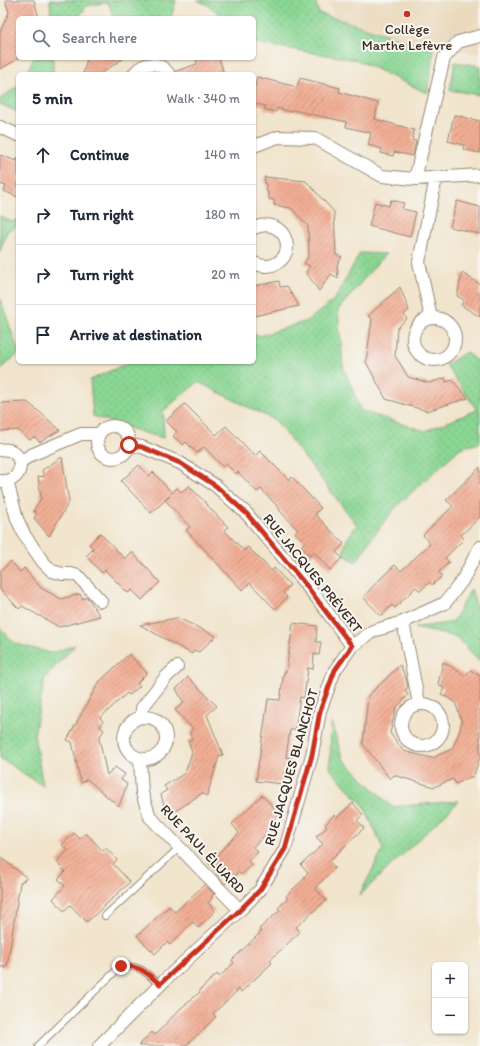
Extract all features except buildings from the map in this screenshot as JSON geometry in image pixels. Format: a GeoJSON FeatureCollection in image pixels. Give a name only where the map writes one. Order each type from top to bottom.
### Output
{"type":"FeatureCollection","features":[{"type":"Feature","properties":{"kind":"street"},"geometry":{"type":"LineString","coordinates":[[415,179],[444,58],[458,42],[480,36]]}},
{"type":"Feature","properties":{"kind":"street"},"geometry":{"type":"LineString","coordinates":[[136,72],[139,68],[153,64],[160,66],[168,72]]}},
{"type":"Feature","properties":{"kind":"street"},"geometry":{"type":"LineString","coordinates":[[0,128],[16,134]]}},
{"type":"Feature","properties":{"kind":"street"},"geometry":{"type":"LineString","coordinates":[[256,145],[278,137],[315,138],[382,176],[415,179],[480,175]]}},
{"type":"Feature","properties":{"kind":"street"},"geometry":{"type":"LineString","coordinates":[[430,318],[419,262],[436,178]]}},
{"type":"Feature","properties":{"kind":"street"},"geometry":{"type":"LineString","coordinates":[[256,227],[260,225],[274,226],[285,236],[287,243],[283,257],[278,262],[266,267],[256,264]]}},
{"type":"Feature","properties":{"kind":"street"},"geometry":{"type":"LineString","coordinates":[[116,426],[121,428],[128,435],[129,445],[127,450],[119,457],[108,457],[103,454],[98,445],[99,434],[106,428],[116,426]]}},
{"type":"Feature","properties":{"kind":"street"},"geometry":{"type":"LineString","coordinates":[[20,462],[31,455],[81,434],[99,434]]}},
{"type":"Feature","properties":{"kind":"street","name":"RUE JACQUES PRÉVERT"},"geometry":{"type":"LineString","coordinates":[[129,445],[142,447],[180,463],[216,486],[247,514],[305,584],[352,646]]}},
{"type":"Feature","properties":{"kind":"street"},"geometry":{"type":"LineString","coordinates":[[0,450],[10,450],[18,457],[20,462],[19,472],[16,476],[12,480],[3,481],[25,536],[43,562],[52,570],[63,574],[78,576],[101,601]]}},
{"type":"Feature","properties":{"kind":"street","name":"RUE JACQUES BLANCHOT"},"geometry":{"type":"LineString","coordinates":[[100,1046],[160,984],[260,890],[285,849],[312,755],[320,711],[335,670],[352,646],[373,632],[402,622],[445,603],[462,580],[480,547]]}},
{"type":"Feature","properties":{"kind":"street"},"geometry":{"type":"LineString","coordinates":[[402,622],[419,704]]}},
{"type":"Feature","properties":{"kind":"street"},"geometry":{"type":"LineString","coordinates":[[142,717],[142,708],[166,677],[177,667]]}},
{"type":"Feature","properties":{"kind":"street"},"geometry":{"type":"LineString","coordinates":[[142,717],[155,719],[160,723],[166,735],[166,742],[159,754],[147,759],[140,759],[129,752],[124,740],[127,727],[131,722],[142,717]]}},
{"type":"Feature","properties":{"kind":"street","name":"RUE PAUL ÉLUARD"},"geometry":{"type":"LineString","coordinates":[[140,759],[142,793],[150,816],[240,910]]}},
{"type":"Feature","properties":{"kind":"lane"},"geometry":{"type":"LineString","coordinates":[[105,916],[180,847]]}},
{"type":"Feature","properties":{"kind":"lane"},"geometry":{"type":"LineString","coordinates":[[38,1046],[121,966],[130,965],[138,968],[160,984]]}},
{"type":"Feature","properties":{"kind":"shaded area","name":"Collège Marthe Lefèvre"},"geometry":{"type":"Polygon","coordinates":[[[329,0],[480,0],[480,54],[338,28],[329,0]]]}},
{"type":"Feature","properties":{"kind":"green space"},"geometry":{"type":"Polygon","coordinates":[[[50,0],[176,0],[172,16],[113,16],[108,2],[87,6],[80,16],[51,16],[50,0]]]}},
{"type":"Feature","properties":{"kind":"green space"},"geometry":{"type":"Polygon","coordinates":[[[197,0],[315,0],[319,13],[434,50],[427,93],[357,60],[256,43],[256,16],[222,16],[208,5],[197,0]]]}},
{"type":"Feature","properties":{"kind":"green space"},"geometry":{"type":"Polygon","coordinates":[[[33,60],[53,60],[53,72],[27,72],[33,60]]]}},
{"type":"Feature","properties":{"kind":"green space"},"geometry":{"type":"Polygon","coordinates":[[[455,62],[480,66],[480,95],[450,90],[455,62]]]}},
{"type":"Feature","properties":{"kind":"green space"},"geometry":{"type":"Polygon","coordinates":[[[16,87],[16,111],[0,104],[0,99],[16,87]]]}},
{"type":"Feature","properties":{"kind":"green space"},"geometry":{"type":"Polygon","coordinates":[[[0,216],[12,222],[16,220],[16,226],[7,231],[0,252],[0,216]]]}},
{"type":"Feature","properties":{"kind":"green space"},"geometry":{"type":"Polygon","coordinates":[[[360,253],[386,254],[338,310],[343,366],[361,411],[425,431],[477,410],[446,365],[466,352],[480,364],[480,443],[460,448],[397,506],[373,536],[356,562],[343,554],[347,539],[357,525],[276,421],[198,382],[163,411],[164,438],[93,416],[90,380],[126,364],[256,364],[256,335],[260,336],[307,321],[335,299],[360,253]]]}},
{"type":"Feature","properties":{"kind":"green space"},"geometry":{"type":"Polygon","coordinates":[[[0,298],[16,344],[16,356],[0,369],[0,298]]]}},
{"type":"Feature","properties":{"kind":"green space"},"geometry":{"type":"Polygon","coordinates":[[[471,589],[480,620],[480,661],[456,637],[415,628],[453,622],[471,589]]]}},
{"type":"Feature","properties":{"kind":"green space"},"geometry":{"type":"Polygon","coordinates":[[[0,628],[16,644],[51,653],[75,645],[45,678],[34,735],[43,786],[0,758],[0,628]]]}},
{"type":"Feature","properties":{"kind":"green space"},"geometry":{"type":"Polygon","coordinates":[[[331,721],[343,759],[392,807],[459,801],[359,896],[383,849],[364,806],[330,769],[331,721]]]}},
{"type":"Feature","properties":{"kind":"place","name":"Collège Marthe Lefèvre"},"geometry":{"type":"Point","coordinates":[407,14]}},
{"type":"Feature","properties":{"kind":"route"},"geometry":{"type":"LineString","coordinates":[[121,966],[130,965],[138,968],[160,984],[260,890],[285,849],[312,755],[320,711],[335,670],[352,646],[317,598],[247,514],[216,486],[180,463],[142,447],[129,445]]}}]}
